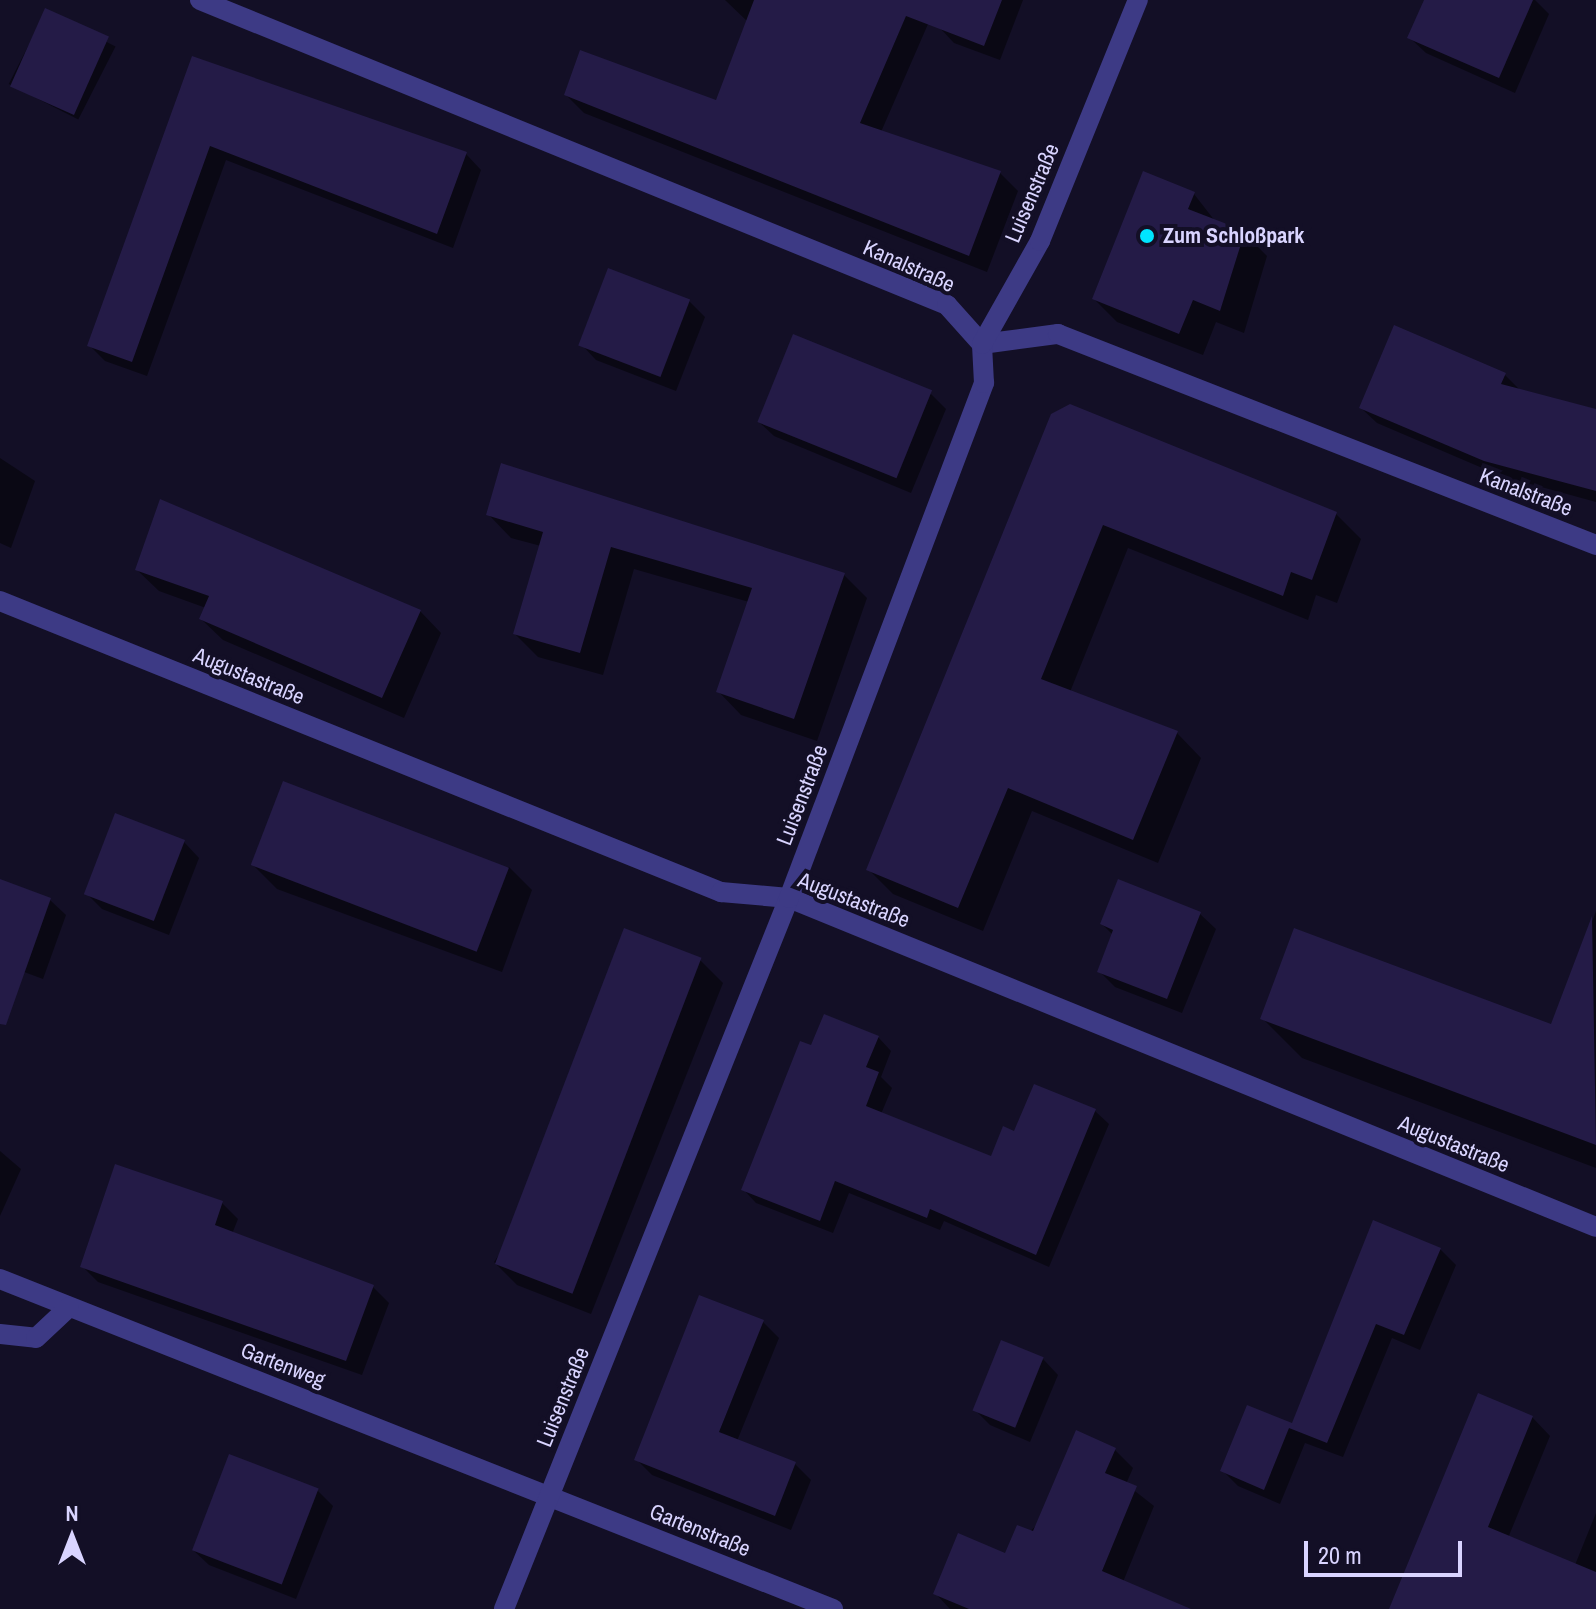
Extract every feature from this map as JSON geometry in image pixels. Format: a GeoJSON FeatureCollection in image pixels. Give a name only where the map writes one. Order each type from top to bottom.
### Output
{"type":"FeatureCollection","features":[{"type":"Feature","properties":{"kind":"street","name":"Kanalstraße"},"geometry":{"type":"LineString","coordinates":[[200,0],[947,305],[982,344],[1058,334],[1596,545]]}},
{"type":"Feature","properties":{"kind":"street","name":"Luisenstraße"},"geometry":{"type":"LineString","coordinates":[[504,1609],[789,898],[984,383],[982,344],[1040,241],[1138,0]]}},
{"type":"Feature","properties":{"kind":"street","name":"Augustastraße"},"geometry":{"type":"LineString","coordinates":[[0,601],[721,892],[789,898],[1596,1227]]}},
{"type":"Feature","properties":{"kind":"street","name":"Gartenweg"},"geometry":{"type":"LineString","coordinates":[[0,1279],[549,1496]]}},
{"type":"Feature","properties":{"kind":"street"},"geometry":{"type":"LineString","coordinates":[[0,1334],[36,1338],[69,1307]]}},
{"type":"Feature","properties":{"kind":"street","name":"Gartenstraße"},"geometry":{"type":"LineString","coordinates":[[549,1496],[833,1609]]}},
{"type":"Feature","properties":{"kind":"building"},"geometry":{"type":"Polygon","coordinates":[[[754,0],[1002,0],[984,46],[906,16],[860,123],[1001,171],[969,256],[564,95],[580,50],[716,100],[754,0]]]}},
{"type":"Feature","properties":{"kind":"building"},"geometry":{"type":"Polygon","coordinates":[[[1424,0],[1533,0],[1499,78],[1407,38],[1424,0]]]}},
{"type":"Feature","properties":{"kind":"building"},"geometry":{"type":"Polygon","coordinates":[[[45,8],[109,36],[74,115],[10,87],[45,8]]]}},
{"type":"Feature","properties":{"kind":"building"},"geometry":{"type":"Polygon","coordinates":[[[192,56],[467,152],[437,234],[210,146],[132,362],[87,346],[192,56]]]}},
{"type":"Feature","properties":{"kind":"building","name":"Zum Schloßpark"},"geometry":{"type":"Polygon","coordinates":[[[1143,171],[1195,192],[1188,209],[1245,231],[1220,311],[1193,300],[1179,334],[1092,299],[1143,171]]]}},
{"type":"Feature","properties":{"kind":"building"},"geometry":{"type":"Polygon","coordinates":[[[608,268],[690,300],[660,377],[578,345],[608,268]]]}},
{"type":"Feature","properties":{"kind":"building"},"geometry":{"type":"Polygon","coordinates":[[[1394,325],[1506,373],[1501,384],[1596,409],[1596,491],[1484,461],[1359,408],[1394,325]]]}},
{"type":"Feature","properties":{"kind":"building"},"geometry":{"type":"Polygon","coordinates":[[[793,334],[932,390],[896,478],[757,422],[793,334]]]}},
{"type":"Feature","properties":{"kind":"building"},"geometry":{"type":"Polygon","coordinates":[[[1070,404],[1337,512],[1312,580],[1291,572],[1283,596],[1103,525],[1041,679],[1178,731],[1133,840],[1008,788],[958,908],[866,870],[1051,414],[1070,404]]]}},
{"type":"Feature","properties":{"kind":"building"},"geometry":{"type":"Polygon","coordinates":[[[501,463],[845,573],[794,719],[716,692],[752,588],[611,547],[580,653],[513,634],[543,532],[486,515],[501,463]]]}},
{"type":"Feature","properties":{"kind":"building"},"geometry":{"type":"Polygon","coordinates":[[[160,499],[421,610],[382,698],[199,619],[209,596],[135,570],[160,499]]]}},
{"type":"Feature","properties":{"kind":"building"},"geometry":{"type":"Polygon","coordinates":[[[283,781],[509,868],[477,952],[251,865],[283,781]]]}},
{"type":"Feature","properties":{"kind":"building"},"geometry":{"type":"Polygon","coordinates":[[[115,813],[185,840],[154,921],[84,894],[115,813]]]}},
{"type":"Feature","properties":{"kind":"building"},"geometry":{"type":"Polygon","coordinates":[[[0,879],[51,898],[6,1025],[0,1024],[0,879]]]}},
{"type":"Feature","properties":{"kind":"building"},"geometry":{"type":"Polygon","coordinates":[[[1118,879],[1201,912],[1167,999],[1097,972],[1113,930],[1100,924],[1118,879]]]}},
{"type":"Feature","properties":{"kind":"building"},"geometry":{"type":"Polygon","coordinates":[[[1592,916],[1596,1145],[1260,1019],[1294,928],[1551,1024],[1592,916]]]}},
{"type":"Feature","properties":{"kind":"building"},"geometry":{"type":"Polygon","coordinates":[[[624,928],[701,958],[572,1294],[495,1264],[624,928]]]}},
{"type":"Feature","properties":{"kind":"building"},"geometry":{"type":"Polygon","coordinates":[[[824,1014],[879,1036],[866,1067],[879,1072],[866,1106],[991,1156],[1003,1126],[1014,1131],[1034,1084],[1096,1109],[1036,1255],[930,1209],[927,1218],[835,1181],[820,1221],[741,1190],[800,1041],[811,1045],[824,1014]]]}},
{"type":"Feature","properties":{"kind":"building"},"geometry":{"type":"Polygon","coordinates":[[[115,1164],[223,1201],[215,1225],[374,1285],[346,1361],[80,1267],[115,1164]]]}},
{"type":"Feature","properties":{"kind":"building"},"geometry":{"type":"Polygon","coordinates":[[[1373,1220],[1441,1248],[1404,1335],[1376,1324],[1327,1443],[1289,1428],[1264,1490],[1220,1471],[1247,1405],[1292,1423],[1373,1220]]]}},
{"type":"Feature","properties":{"kind":"building"},"geometry":{"type":"Polygon","coordinates":[[[699,1295],[764,1320],[719,1432],[796,1462],[775,1516],[634,1460],[699,1295]]]}},
{"type":"Feature","properties":{"kind":"building"},"geometry":{"type":"Polygon","coordinates":[[[1001,1340],[1044,1357],[1015,1428],[973,1410],[1001,1340]]]}},
{"type":"Feature","properties":{"kind":"building"},"geometry":{"type":"Polygon","coordinates":[[[1478,1393],[1533,1416],[1488,1527],[1596,1572],[1596,1609],[1389,1609],[1478,1393]]]}},
{"type":"Feature","properties":{"kind":"building"},"geometry":{"type":"Polygon","coordinates":[[[1076,1430],[1116,1448],[1105,1473],[1137,1486],[1102,1571],[1191,1609],[969,1609],[933,1594],[958,1533],[1005,1553],[1017,1525],[1033,1531],[1076,1430]]]}},
{"type":"Feature","properties":{"kind":"building"},"geometry":{"type":"Polygon","coordinates":[[[229,1454],[319,1488],[282,1585],[192,1550],[229,1454]]]}},
{"type":"Feature","properties":{"kind":"place","name":"Zum Schloßpark"},"geometry":{"type":"Point","coordinates":[1147,236]}}]}
